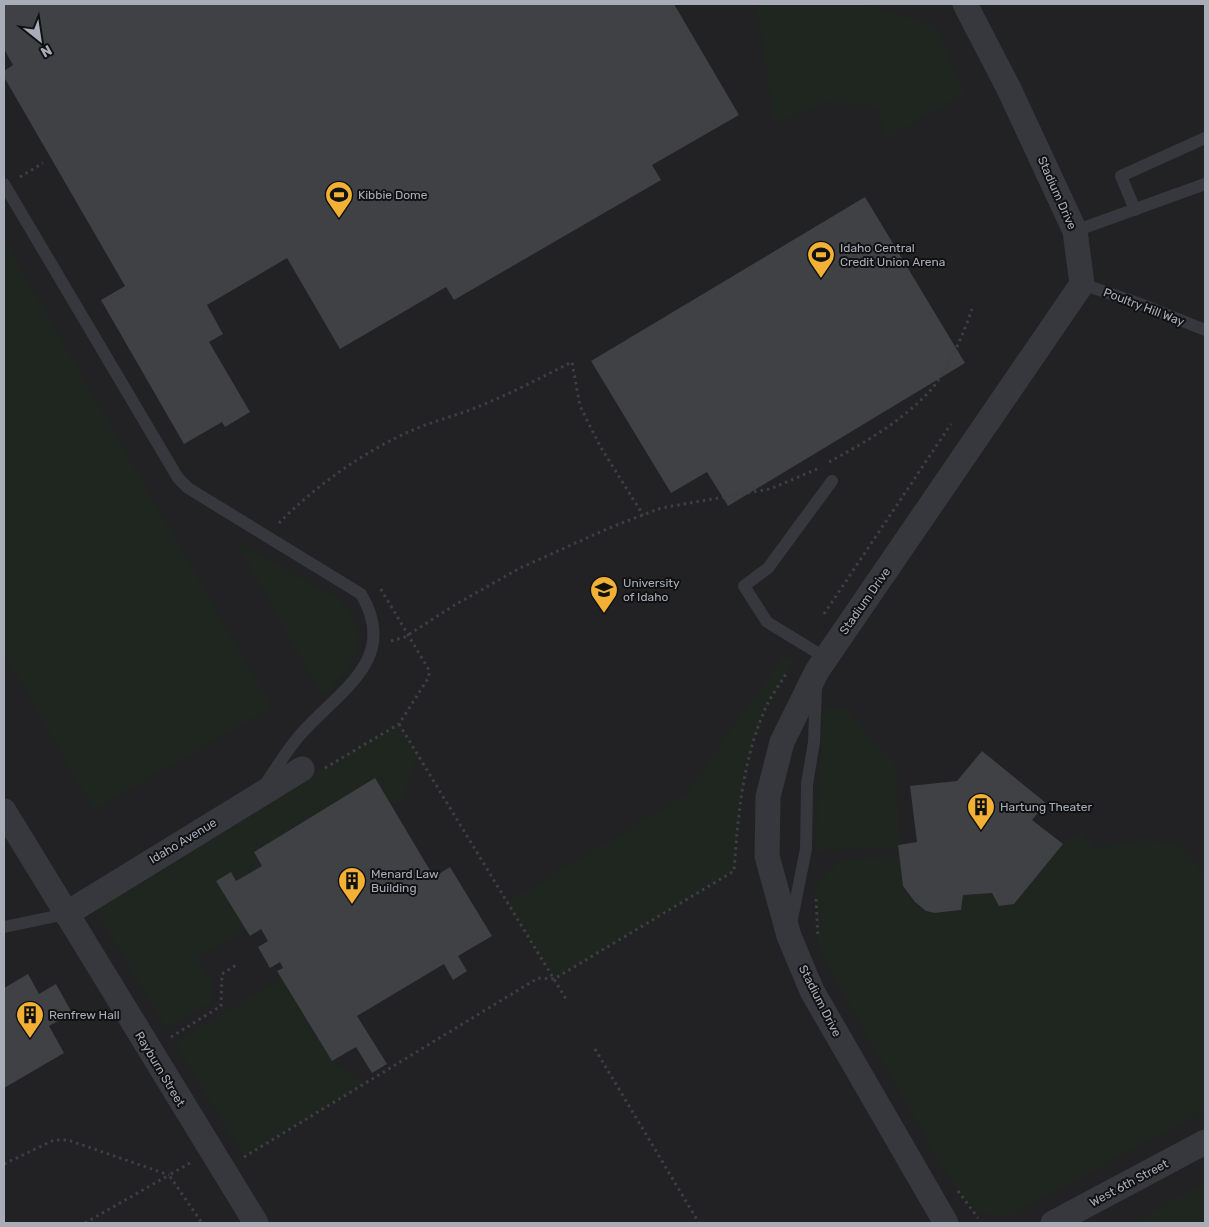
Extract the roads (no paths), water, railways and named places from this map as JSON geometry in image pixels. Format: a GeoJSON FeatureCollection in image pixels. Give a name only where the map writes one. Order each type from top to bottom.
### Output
{"type":"FeatureCollection","features":[{"type":"Feature","properties":{"kind":"street","name":"Stadium Drive"},"geometry":{"type":"LineString","coordinates":[[946,1223],[812,991],[789,936],[767,856],[768,797],[782,742],[821,665],[1082,284],[1075,231],[1009,89],[965,4]]}},
{"type":"Feature","properties":{"kind":"street","name":"Idaho Avenue"},"geometry":{"type":"LineString","coordinates":[[66,914],[302,769]]}},
{"type":"Feature","properties":{"kind":"street","name":"Rayburn Street"},"geometry":{"type":"LineString","coordinates":[[4,811],[256,1223]]}},
{"type":"Feature","properties":{"kind":"street","name":"West 6th Street"},"geometry":{"type":"LineString","coordinates":[[1053,1223],[1205,1142]]}},
{"type":"Feature","properties":{"kind":"lane"},"geometry":{"type":"LineString","coordinates":[[1135,210],[1121,176],[1205,138]]}},
{"type":"Feature","properties":{"kind":"lane"},"geometry":{"type":"LineString","coordinates":[[1075,231],[1205,184]]}},
{"type":"Feature","properties":{"kind":"lane"},"geometry":{"type":"LineString","coordinates":[[4,185],[178,478],[188,488],[360,594],[370,610],[374,626],[374,646],[362,671],[299,736],[256,797]]}},
{"type":"Feature","properties":{"kind":"lane","name":"Poultry Hill Way"},"geometry":{"type":"LineString","coordinates":[[1082,284],[1143,305],[1205,330]]}},
{"type":"Feature","properties":{"kind":"lane"},"geometry":{"type":"LineString","coordinates":[[789,936],[806,848],[807,784],[814,742],[821,665],[767,622],[744,586],[768,568],[832,481]]}},
{"type":"Feature","properties":{"kind":"lane"},"geometry":{"type":"LineString","coordinates":[[4,927],[66,914]]}},
{"type":"Feature","properties":{"kind":"place","name":"Kibbie Dome"},"geometry":{"type":"Point","coordinates":[339,219]}},
{"type":"Feature","properties":{"kind":"place","name":"Idaho Central Credit Union Arena"},"geometry":{"type":"Point","coordinates":[821,279]}},
{"type":"Feature","properties":{"kind":"place","name":"University of Idaho"},"geometry":{"type":"Point","coordinates":[604,614]}},
{"type":"Feature","properties":{"kind":"place","name":"Hartung Theater"},"geometry":{"type":"Point","coordinates":[981,831]}},
{"type":"Feature","properties":{"kind":"place","name":"Menard Law Building"},"geometry":{"type":"Point","coordinates":[352,905]}},
{"type":"Feature","properties":{"kind":"place","name":"Renfrew Hall"},"geometry":{"type":"Point","coordinates":[30,1039]}}]}
